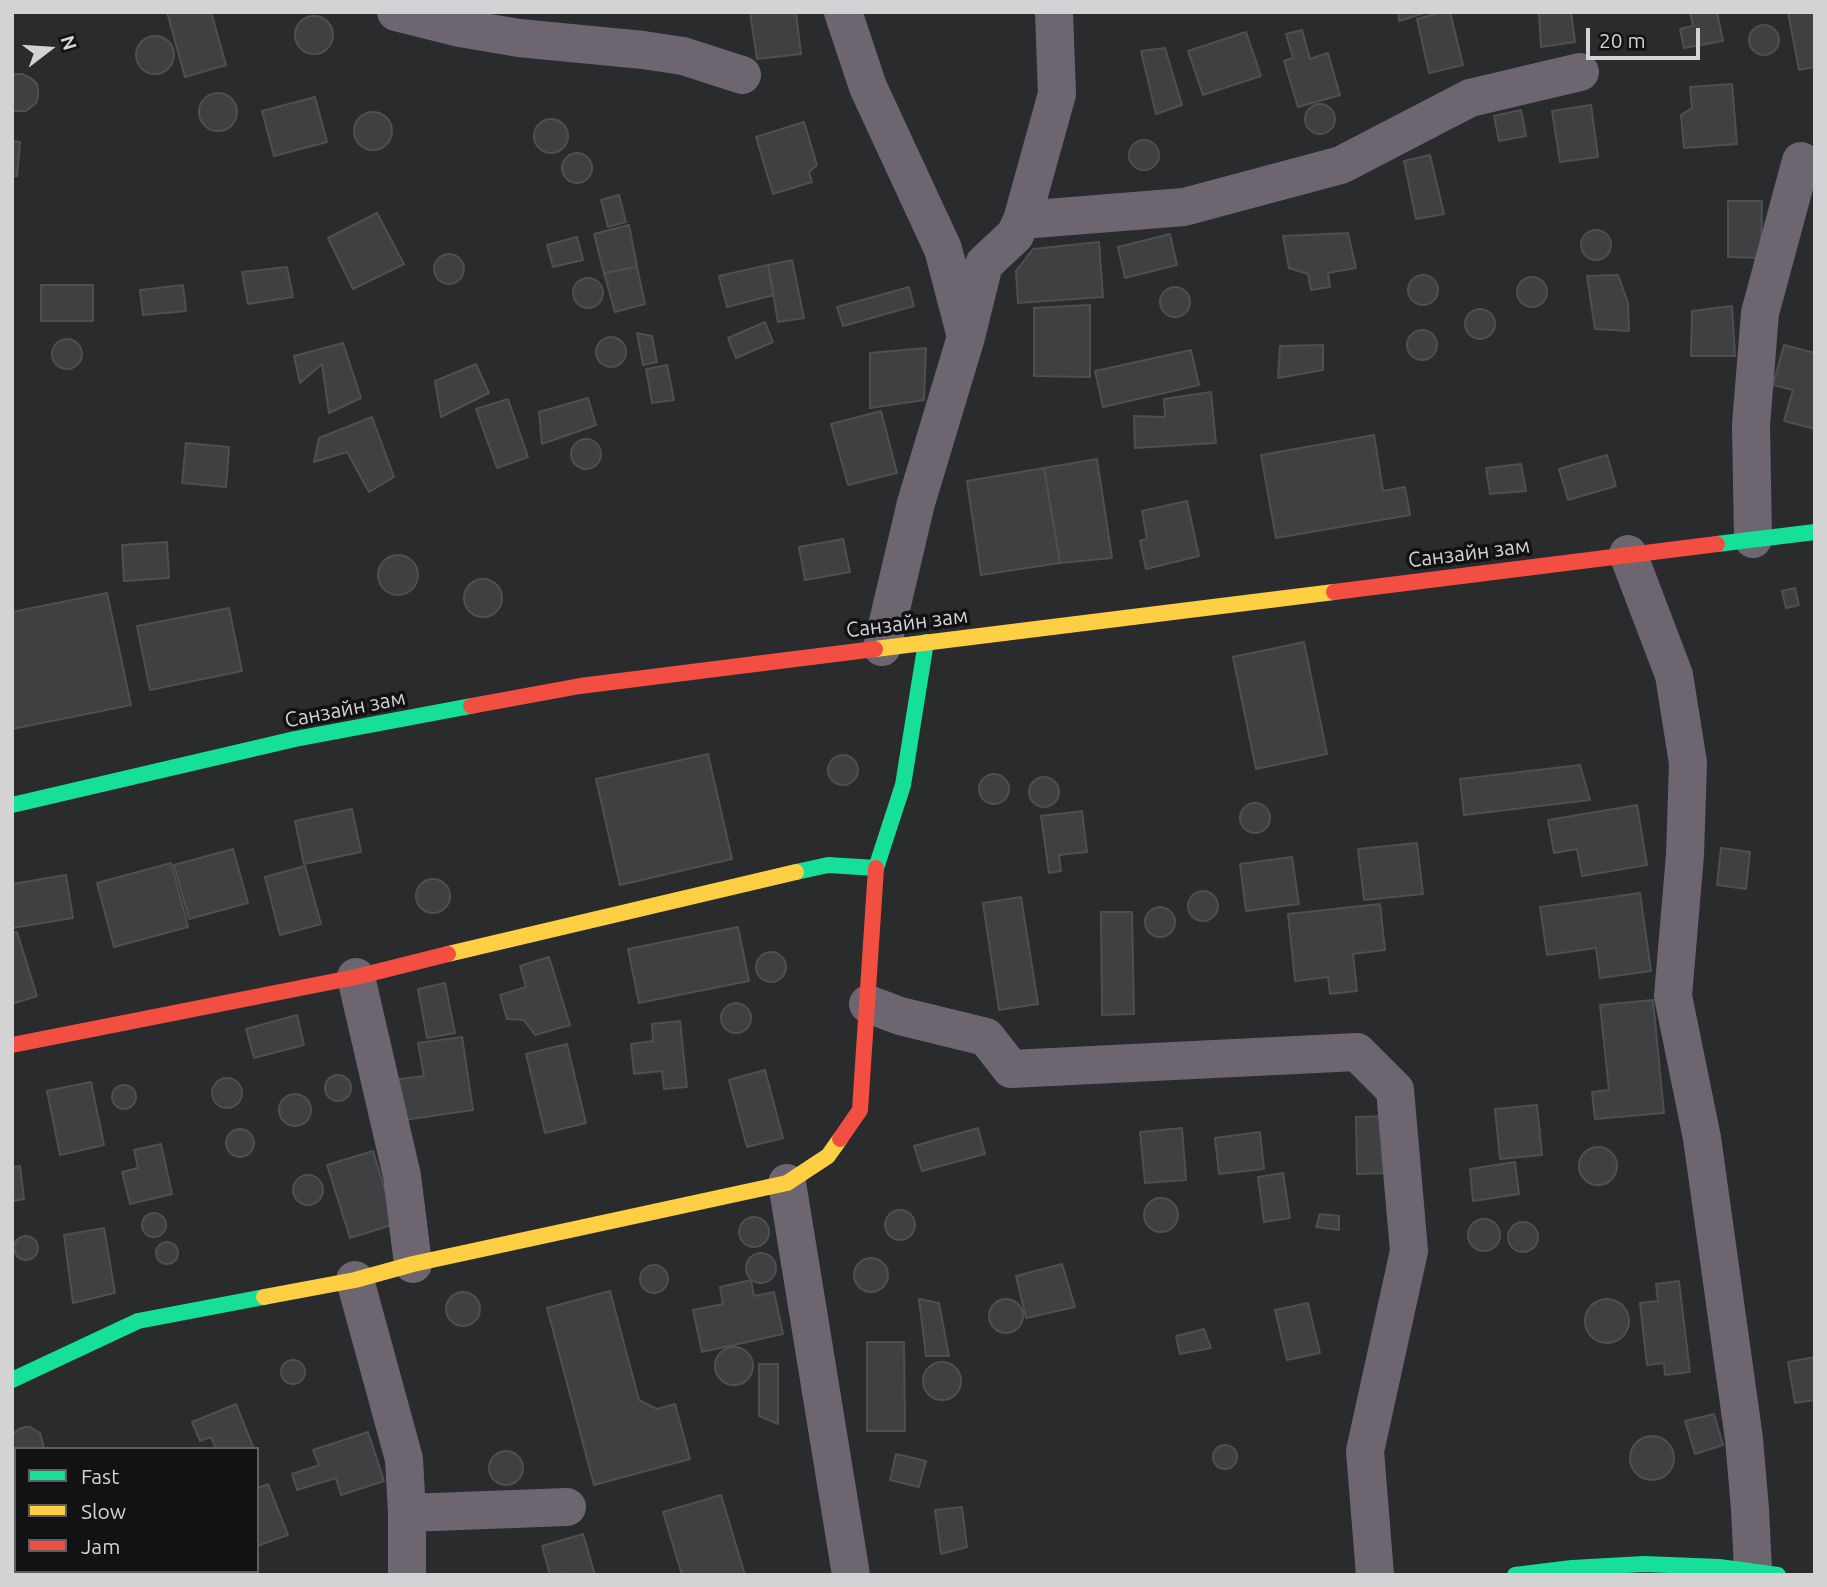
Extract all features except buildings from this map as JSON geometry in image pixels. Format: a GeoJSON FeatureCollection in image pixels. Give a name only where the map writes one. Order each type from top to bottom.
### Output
{"type":"FeatureCollection","features":[{"type":"Feature","properties":{"kind":"street"},"geometry":{"type":"LineString","coordinates":[[396,12],[460,28],[519,38],[670,54],[742,75]]}},
{"type":"Feature","properties":{"kind":"street"},"geometry":{"type":"LineString","coordinates":[[843,12],[868,87],[943,249],[966,337]]}},
{"type":"Feature","properties":{"kind":"street"},"geometry":{"type":"LineString","coordinates":[[882,647],[916,503],[966,337],[984,264],[1015,235],[1022,220],[1057,94],[1054,12]]}},
{"type":"Feature","properties":{"kind":"street"},"geometry":{"type":"LineString","coordinates":[[1022,220],[1184,207],[1223,197],[1341,165],[1469,98],[1580,72]]}},
{"type":"Feature","properties":{"kind":"street"},"geometry":{"type":"LineString","coordinates":[[1753,539],[1751,425],[1760,313],[1801,161]]}},
{"type":"Feature","properties":{"kind":"street","name":"Санзайн зам"},"geometry":{"type":"LineString","coordinates":[[12,805],[295,739],[580,685],[1815,532]]}},
{"type":"Feature","properties":{"kind":"street"},"geometry":{"type":"LineString","coordinates":[[1515,1575],[1572,1568],[1644,1564],[1679,1564],[1765,1573],[1750,1509],[1744,1439],[1702,1138],[1673,996],[1685,855],[1688,763],[1674,675],[1628,554]]}},
{"type":"Feature","properties":{"kind":"street"},"geometry":{"type":"LineString","coordinates":[[12,1380],[138,1321],[355,1280],[413,1264],[788,1183],[828,1156],[860,1110],[876,868],[903,785],[926,642]]}},
{"type":"Feature","properties":{"kind":"street"},"geometry":{"type":"LineString","coordinates":[[12,1045],[356,977],[828,865],[876,868]]}},
{"type":"Feature","properties":{"kind":"street"},"geometry":{"type":"LineString","coordinates":[[356,977],[402,1176],[413,1264]]}},
{"type":"Feature","properties":{"kind":"street"},"geometry":{"type":"LineString","coordinates":[[869,1004],[900,1016],[986,1037],[1012,1069],[1357,1052],[1395,1090],[1409,1251],[1365,1451],[1375,1575]]}},
{"type":"Feature","properties":{"kind":"street"},"geometry":{"type":"LineString","coordinates":[[788,1183],[851,1575]]}},
{"type":"Feature","properties":{"kind":"street"},"geometry":{"type":"LineString","coordinates":[[355,1280],[404,1459],[407,1575]]}},
{"type":"Feature","properties":{"kind":"street"},"geometry":{"type":"LineString","coordinates":[[407,1513],[567,1507]]}},
{"type":"Feature","properties":{"kind":"traffic: fast"},"geometry":{"type":"LineString","coordinates":[[1717,544],[1815,532]]}},
{"type":"Feature","properties":{"kind":"traffic: fast"},"geometry":{"type":"LineString","coordinates":[[796,872],[828,865],[876,868],[903,785],[926,642]]}},
{"type":"Feature","properties":{"kind":"traffic: fast"},"geometry":{"type":"LineString","coordinates":[[12,805],[295,739],[471,706]]}},
{"type":"Feature","properties":{"kind":"traffic: fast"},"geometry":{"type":"LineString","coordinates":[[12,1380],[138,1321],[264,1297]]}},
{"type":"Feature","properties":{"kind":"traffic: fast"},"geometry":{"type":"LineString","coordinates":[[1515,1575],[1572,1568],[1644,1564],[1719,1567],[1778,1575]]}},
{"type":"Feature","properties":{"kind":"traffic: slow"},"geometry":{"type":"LineString","coordinates":[[875,649],[1334,592]]}},
{"type":"Feature","properties":{"kind":"traffic: slow"},"geometry":{"type":"LineString","coordinates":[[448,954],[796,872]]}},
{"type":"Feature","properties":{"kind":"traffic: slow"},"geometry":{"type":"LineString","coordinates":[[264,1297],[355,1280],[413,1264],[787,1183],[828,1156],[840,1139]]}},
{"type":"Feature","properties":{"kind":"traffic: jam"},"geometry":{"type":"LineString","coordinates":[[1334,592],[1717,544]]}},
{"type":"Feature","properties":{"kind":"traffic: jam"},"geometry":{"type":"LineString","coordinates":[[471,706],[580,686],[875,649]]}},
{"type":"Feature","properties":{"kind":"traffic: jam"},"geometry":{"type":"LineString","coordinates":[[840,1139],[860,1110],[876,868]]}},
{"type":"Feature","properties":{"kind":"traffic: jam"},"geometry":{"type":"LineString","coordinates":[[12,1045],[356,977],[448,954]]}}]}
